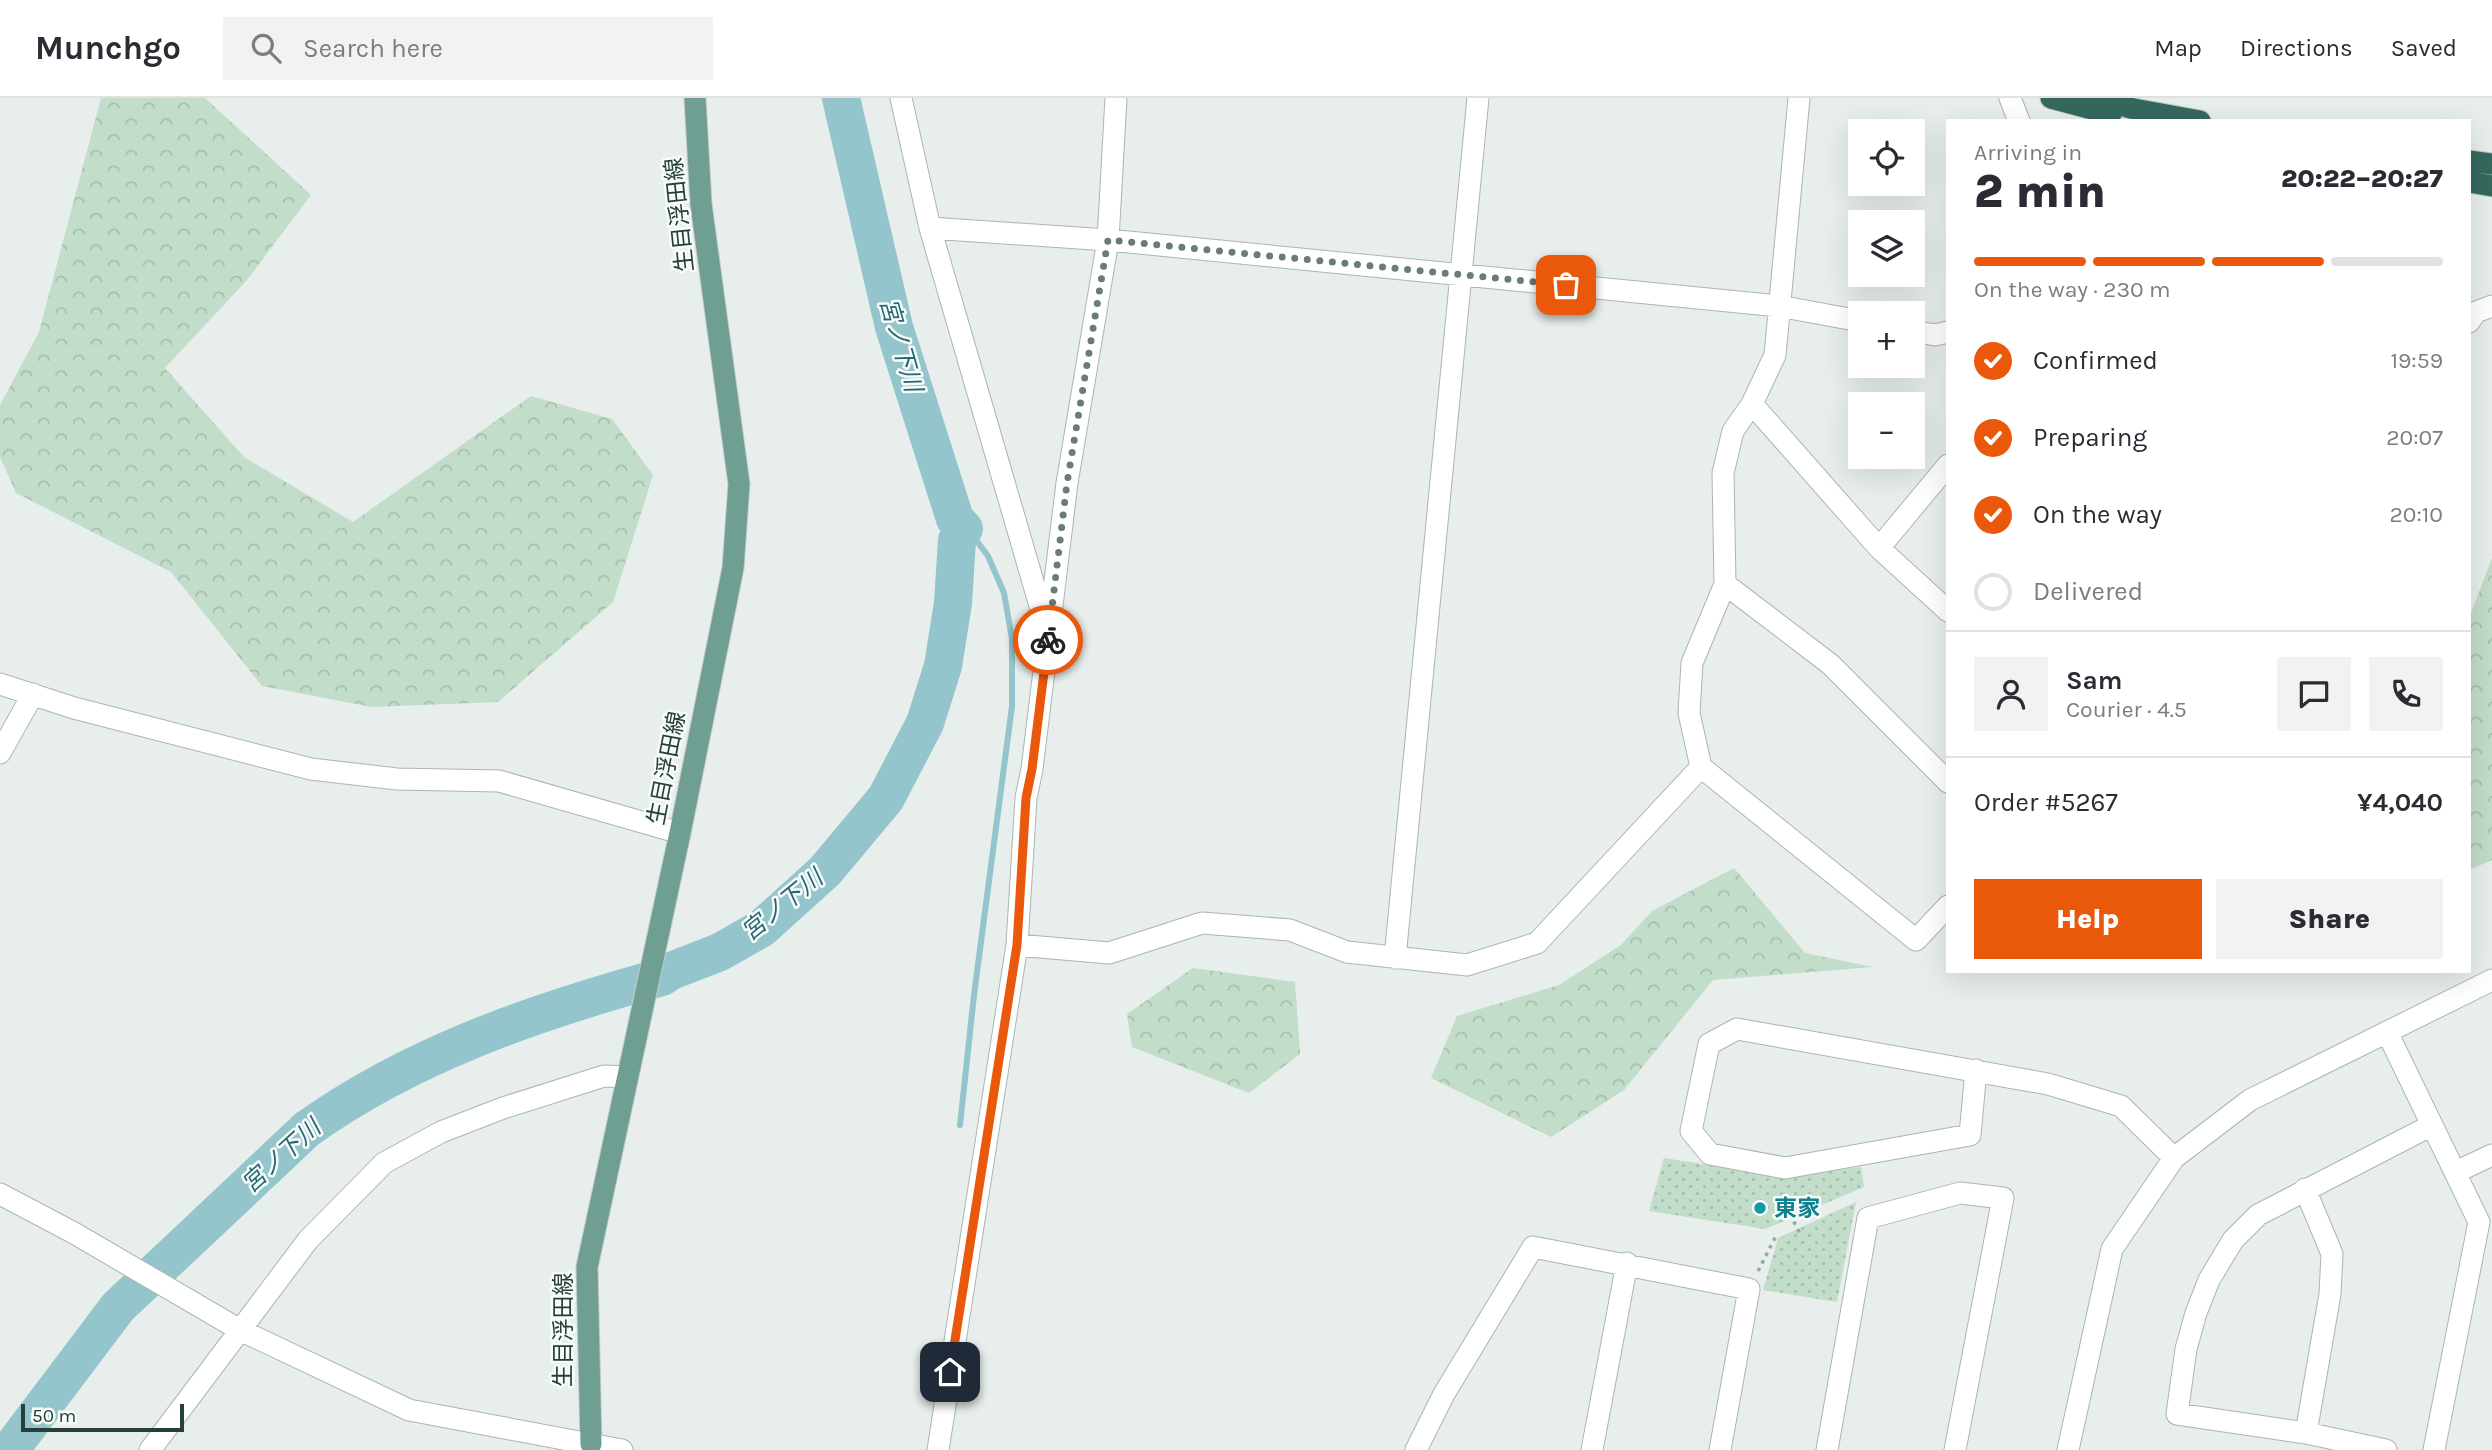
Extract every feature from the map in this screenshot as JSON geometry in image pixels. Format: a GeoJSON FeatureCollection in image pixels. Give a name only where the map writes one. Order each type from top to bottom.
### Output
{"type":"FeatureCollection","features":[{"type":"Feature","properties":{"kind":"highway"},"geometry":{"type":"LineString","coordinates":[[2051,98],[2135,117],[2168,119]]}},
{"type":"Feature","properties":{"kind":"highway"},"geometry":{"type":"LineString","coordinates":[[2095,98],[2135,117]]}},
{"type":"Feature","properties":{"kind":"highway"},"geometry":{"type":"LineString","coordinates":[[2471,161],[2492,164]]}},
{"type":"Feature","properties":{"kind":"highway"},"geometry":{"type":"LineString","coordinates":[[2471,182],[2492,186]]}},
{"type":"Feature","properties":{"kind":"main road","name":"生目浮田線"},"geometry":{"type":"LineString","coordinates":[[591,1447],[587,1267],[680,833],[733,568],[739,484],[701,204],[695,98]]}},
{"type":"Feature","properties":{"kind":"street"},"geometry":{"type":"LineString","coordinates":[[901,98],[930,228],[1049,635]]}},
{"type":"Feature","properties":{"kind":"street"},"geometry":{"type":"LineString","coordinates":[[938,1450],[1017,945],[1026,798],[1032,769],[1067,483],[1108,240],[1116,98]]}},
{"type":"Feature","properties":{"kind":"street"},"geometry":{"type":"LineString","coordinates":[[1395,958],[1478,98]]}},
{"type":"Feature","properties":{"kind":"street"},"geometry":{"type":"LineString","coordinates":[[1799,98],[1775,355],[1752,404],[1733,431],[1723,473],[1725,584],[1692,663],[1689,713],[1701,766],[1916,940],[1946,908]]}},
{"type":"Feature","properties":{"kind":"street"},"geometry":{"type":"LineString","coordinates":[[2010,98],[2018,119]]}},
{"type":"Feature","properties":{"kind":"street"},"geometry":{"type":"LineString","coordinates":[[930,228],[1108,240],[1779,306],[1848,319]]}},
{"type":"Feature","properties":{"kind":"street"},"geometry":{"type":"LineString","coordinates":[[2471,319],[2476,312],[2492,306]]}},
{"type":"Feature","properties":{"kind":"street"},"geometry":{"type":"LineString","coordinates":[[1925,333],[1935,335],[1946,332]]}},
{"type":"Feature","properties":{"kind":"street"},"geometry":{"type":"LineString","coordinates":[[1752,404],[1879,548],[1946,609]]}},
{"type":"Feature","properties":{"kind":"street"},"geometry":{"type":"LineString","coordinates":[[1879,548],[1946,467]]}},
{"type":"Feature","properties":{"kind":"street"},"geometry":{"type":"LineString","coordinates":[[1725,584],[1830,664],[1946,780]]}},
{"type":"Feature","properties":{"kind":"street"},"geometry":{"type":"LineString","coordinates":[[0,684],[74,708],[311,769],[397,779],[499,781],[680,833]]}},
{"type":"Feature","properties":{"kind":"street"},"geometry":{"type":"LineString","coordinates":[[0,753],[33,694]]}},
{"type":"Feature","properties":{"kind":"street"},"geometry":{"type":"LineString","coordinates":[[1017,945],[1109,953],[1202,923],[1290,930],[1347,952],[1467,965],[1537,943],[1701,766]]}},
{"type":"Feature","properties":{"kind":"street"},"geometry":{"type":"LineString","coordinates":[[2068,1450],[2112,1249],[2174,1158],[2250,1100],[2492,980]]}},
{"type":"Feature","properties":{"kind":"street"},"geometry":{"type":"LineString","coordinates":[[1976,1070],[1970,1135],[1786,1168],[1710,1154],[1691,1131],[1709,1044],[1737,1029],[1976,1070],[2048,1084],[2121,1106],[2174,1158]]}},
{"type":"Feature","properties":{"kind":"street"},"geometry":{"type":"LineString","coordinates":[[2387,1032],[2479,1222],[2434,1450]]}},
{"type":"Feature","properties":{"kind":"street"},"geometry":{"type":"LineString","coordinates":[[150,1450],[308,1240],[384,1163],[441,1132],[503,1108],[604,1076],[626,1077]]}},
{"type":"Feature","properties":{"kind":"street"},"geometry":{"type":"LineString","coordinates":[[2386,1450],[2306,1433],[2177,1414],[2186,1349],[2209,1280],[2233,1240],[2258,1215],[2432,1125]]}},
{"type":"Feature","properties":{"kind":"street"},"geometry":{"type":"LineString","coordinates":[[2456,1172],[2492,1155]]}},
{"type":"Feature","properties":{"kind":"street"},"geometry":{"type":"LineString","coordinates":[[2305,1189],[2332,1254],[2330,1294],[2306,1433]]}},
{"type":"Feature","properties":{"kind":"street"},"geometry":{"type":"LineString","coordinates":[[1827,1450],[1868,1218],[1960,1193],[2003,1198],[1955,1450]]}},
{"type":"Feature","properties":{"kind":"street"},"geometry":{"type":"LineString","coordinates":[[0,1194],[127,1263],[240,1330],[409,1410],[591,1447],[622,1450]]}},
{"type":"Feature","properties":{"kind":"street"},"geometry":{"type":"LineString","coordinates":[[1416,1450],[1444,1394],[1533,1247],[1627,1263],[1749,1289],[1720,1450]]}},
{"type":"Feature","properties":{"kind":"street"},"geometry":{"type":"LineString","coordinates":[[1592,1450],[1627,1263]]}},
{"type":"Feature","properties":{"kind":"path"},"geometry":{"type":"LineString","coordinates":[[1790,1214],[1800,1234]]}},
{"type":"Feature","properties":{"kind":"path"},"geometry":{"type":"LineString","coordinates":[[1749,1289],[1777,1234]]}},
{"type":"Feature","properties":{"kind":"green space"},"geometry":{"type":"Polygon","coordinates":[[[101,98],[205,98],[311,195],[247,280],[165,368],[244,457],[353,522],[531,396],[612,419],[653,475],[613,602],[498,702],[372,707],[262,686],[171,572],[16,493],[0,457],[0,405],[39,332],[101,98]]]}},
{"type":"Feature","properties":{"kind":"green space"},"geometry":{"type":"Polygon","coordinates":[[[2492,558],[2492,860],[2471,869],[2471,613],[2492,558]]]}},
{"type":"Feature","properties":{"kind":"green space"},"geometry":{"type":"Polygon","coordinates":[[[1734,868],[1805,953],[1873,967],[1713,980],[1624,1090],[1551,1137],[1431,1078],[1457,1016],[1559,985],[1621,945],[1652,911],[1734,868]]]}},
{"type":"Feature","properties":{"kind":"green space"},"geometry":{"type":"Polygon","coordinates":[[[1193,968],[1295,982],[1300,1054],[1249,1093],[1132,1047],[1127,1014],[1193,968]]]}},
{"type":"Feature","properties":{"kind":"green space"},"geometry":{"type":"Polygon","coordinates":[[[1664,1158],[1785,1177],[1861,1167],[1864,1187],[1765,1229],[1649,1211],[1664,1158]]]}},
{"type":"Feature","properties":{"kind":"green space"},"geometry":{"type":"Polygon","coordinates":[[[1856,1202],[1837,1302],[1763,1290],[1778,1238],[1856,1202]]]}},
{"type":"Feature","properties":{"kind":"waterway","name":"宮ノ下川"},"geometry":{"type":"LineString","coordinates":[[10,1450],[118,1307],[307,1129],[347,1102],[433,1057],[523,1020],[662,977],[720,952],[762,928],[825,871],[886,798],[925,723],[943,666],[953,603],[957,540],[964,529],[955,519],[894,327],[841,98]]}},
{"type":"Feature","properties":{"kind":"waterway"},"geometry":{"type":"LineString","coordinates":[[960,1125],[974,995],[1012,706],[1012,639],[1004,593],[988,556],[964,529]]}},
{"type":"Feature","properties":{"kind":"way so far"},"geometry":{"type":"LineString","coordinates":[[1048,640],[1067,483],[1108,240],[1566,285]]}},
{"type":"Feature","properties":{"kind":"place","name":"東家"},"geometry":{"type":"Point","coordinates":[1760,1208]}},
{"type":"Feature","properties":{"kind":"route"},"geometry":{"type":"LineString","coordinates":[[950,1372],[1017,945],[1026,798],[1048,640]]}}]}
